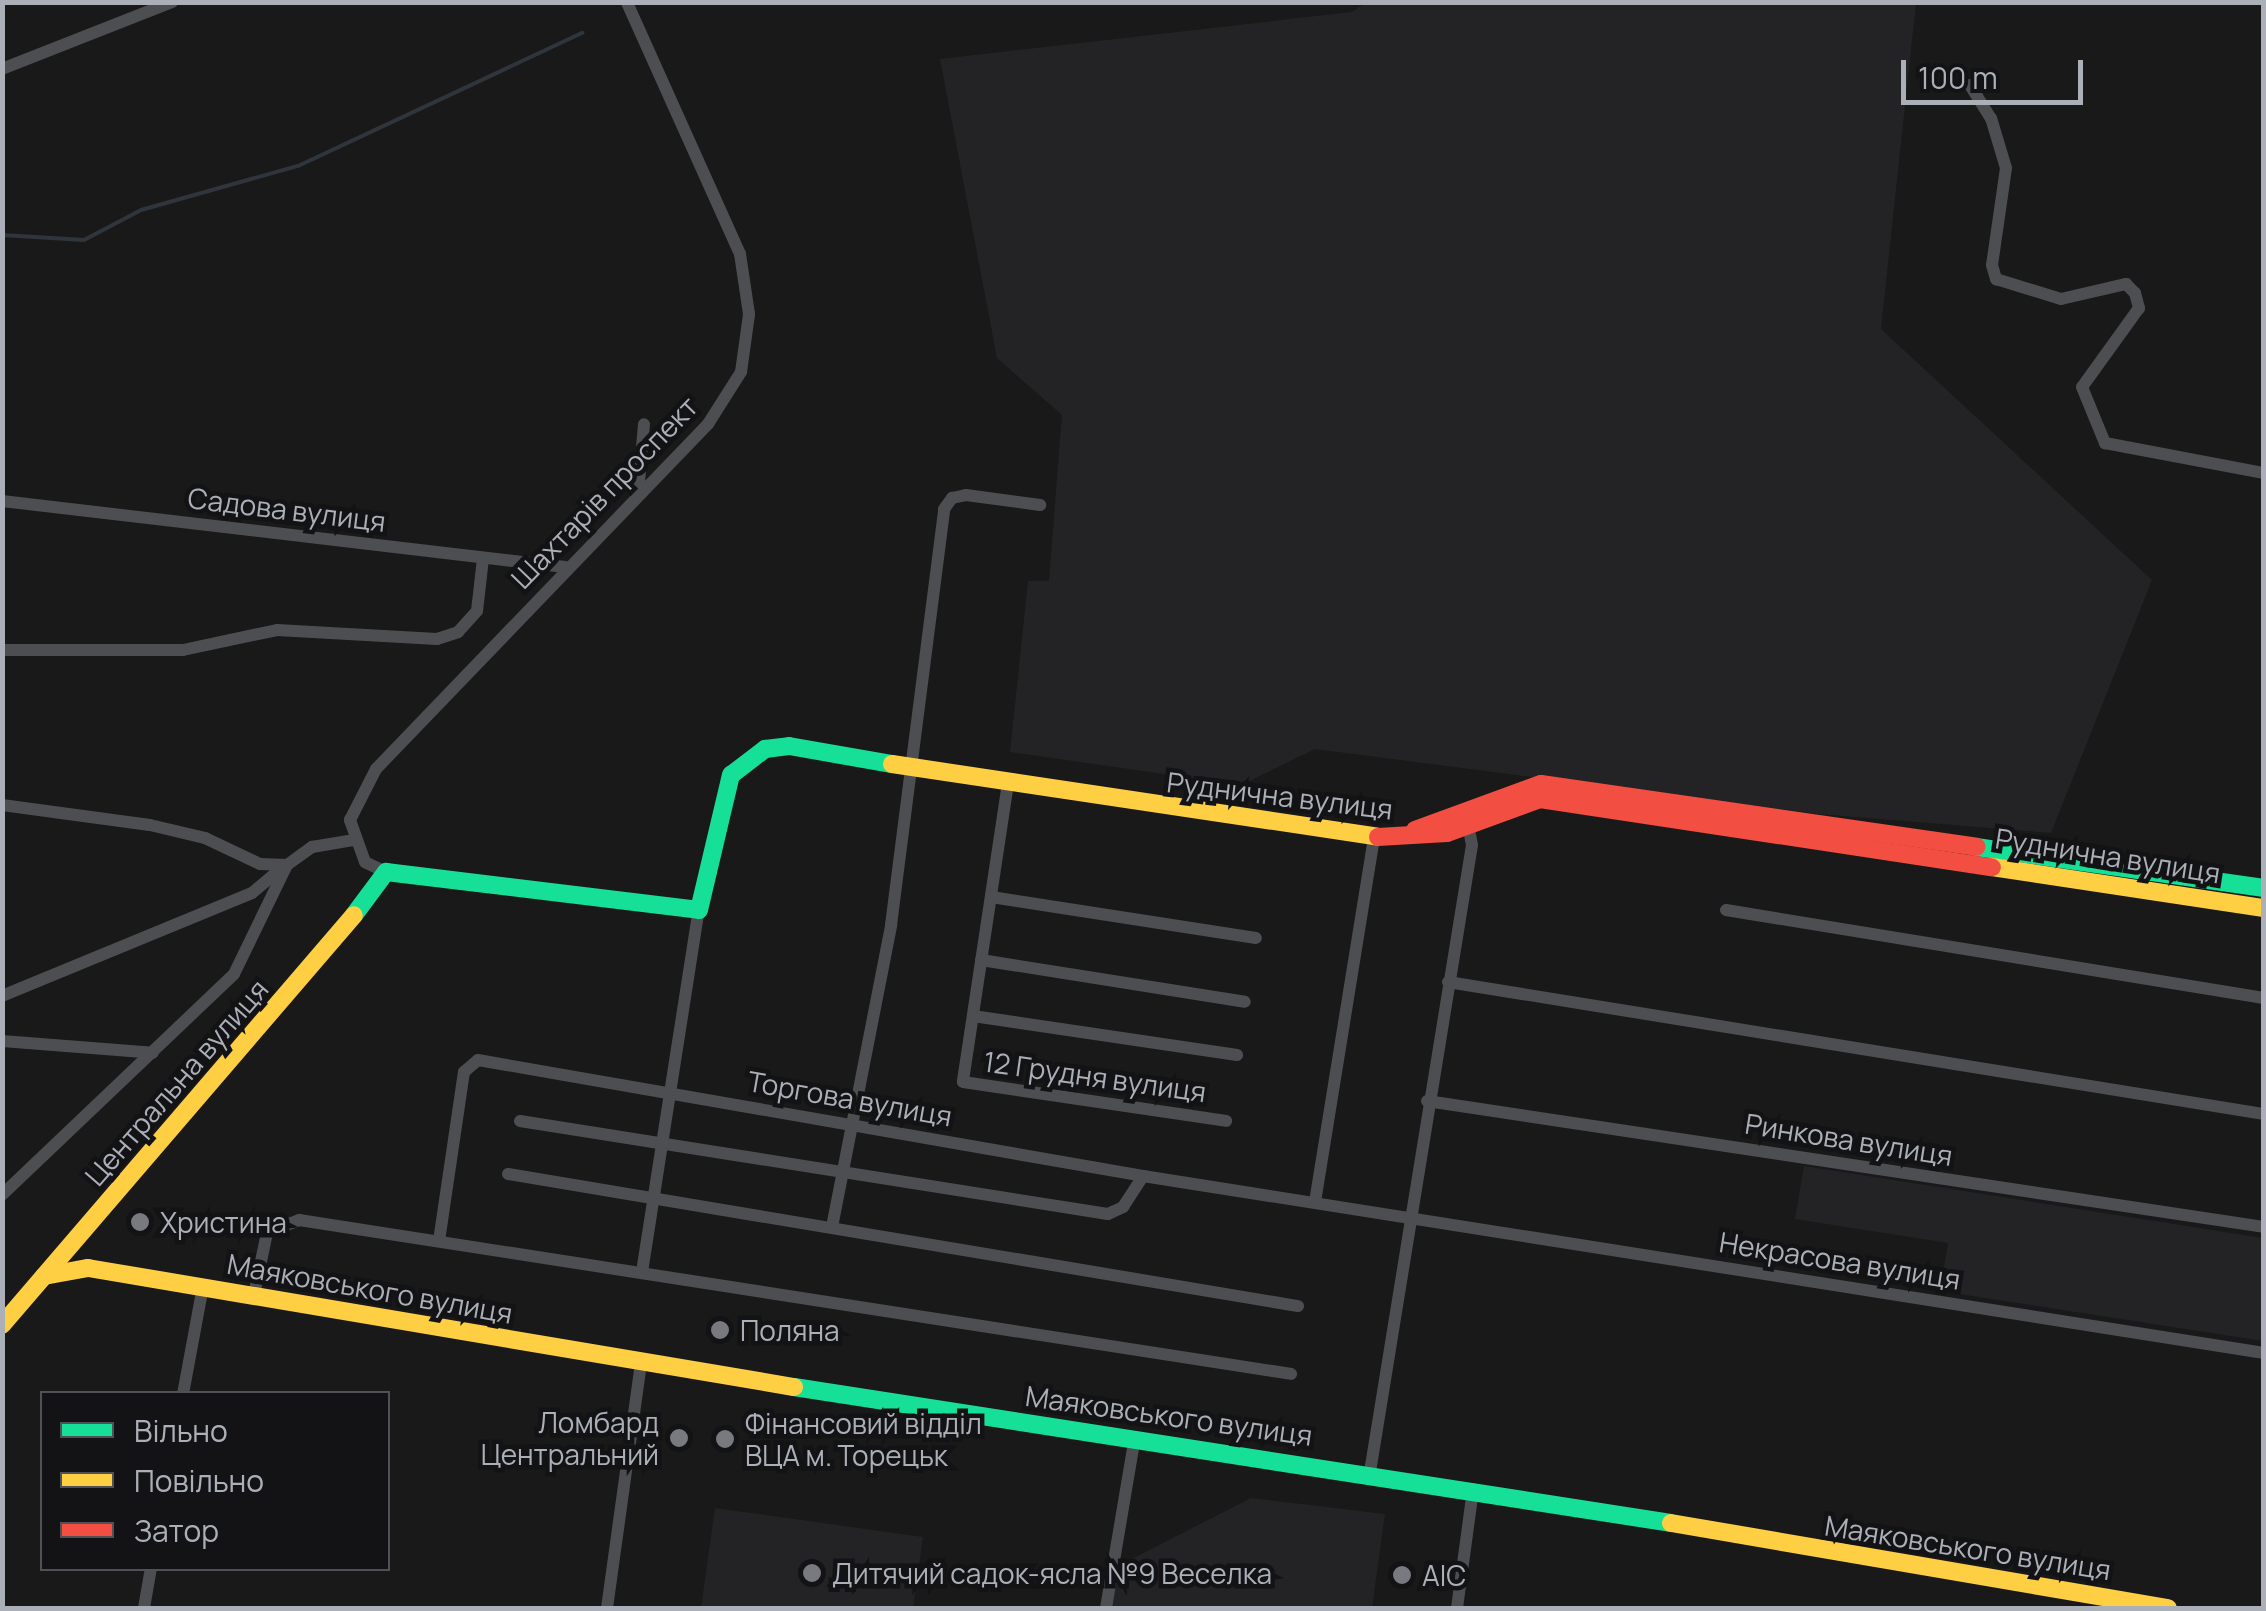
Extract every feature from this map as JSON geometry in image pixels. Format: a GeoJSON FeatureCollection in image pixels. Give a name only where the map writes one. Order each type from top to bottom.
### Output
{"type":"FeatureCollection","features":[{"type":"Feature","properties":{"kind":"main road","name":"Руднична вулиця"},"geometry":{"type":"LineString","coordinates":[[700,910],[721,802],[745,759],[789,746],[1382,838],[1468,825],[1540,799],[2264,908]]}},
{"type":"Feature","properties":{"kind":"main road"},"geometry":{"type":"LineString","coordinates":[[1382,838],[1541,784],[2264,888]]}},
{"type":"Feature","properties":{"kind":"main road"},"geometry":{"type":"LineString","coordinates":[[386,872],[700,910]]}},
{"type":"Feature","properties":{"kind":"main road","name":"Центральна вулиця"},"geometry":{"type":"LineString","coordinates":[[2,1325],[336,941],[386,872]]}},
{"type":"Feature","properties":{"kind":"main road"},"geometry":{"type":"LineString","coordinates":[[78,1236],[88,1268]]}},
{"type":"Feature","properties":{"kind":"main road","name":"Маяковського вулиця"},"geometry":{"type":"LineString","coordinates":[[43,1276],[88,1268],[642,1363],[1370,1472],[2168,1608]]}},
{"type":"Feature","properties":{"kind":"street"},"geometry":{"type":"LineString","coordinates":[[2,69],[150,6],[172,2]]}},
{"type":"Feature","properties":{"kind":"street","name":"Шахтарів проспект"},"geometry":{"type":"LineString","coordinates":[[354,840],[350,820],[376,769],[732,395],[749,314],[730,224],[626,2]]}},
{"type":"Feature","properties":{"kind":"street"},"geometry":{"type":"LineString","coordinates":[[1970,84],[1991,118],[2006,168],[1992,265],[1996,279],[2061,300],[2126,284],[2135,293],[2138,308],[2082,387],[2105,443],[2264,473]]}},
{"type":"Feature","properties":{"kind":"street"},"geometry":{"type":"LineString","coordinates":[[638,494],[644,424]]}},
{"type":"Feature","properties":{"kind":"street"},"geometry":{"type":"LineString","coordinates":[[832,1227],[854,1124],[913,766],[944,509],[952,498],[966,496],[1040,505]]}},
{"type":"Feature","properties":{"kind":"street","name":"Садова вулиця"},"geometry":{"type":"LineString","coordinates":[[2,501],[565,568]]}},
{"type":"Feature","properties":{"kind":"street"},"geometry":{"type":"LineString","coordinates":[[2,650],[183,650],[277,630],[437,639],[458,632],[477,611],[483,558]]}},
{"type":"Feature","properties":{"kind":"street","name":"12 Грудня вулиця"},"geometry":{"type":"LineString","coordinates":[[1008,783],[963,1082],[1226,1121]]}},
{"type":"Feature","properties":{"kind":"street"},"geometry":{"type":"LineString","coordinates":[[2,805],[150,825],[205,838],[260,864],[287,864]]}},
{"type":"Feature","properties":{"kind":"street"},"geometry":{"type":"LineString","coordinates":[[1370,1472],[1408,1216],[1472,844],[1468,825]]}},
{"type":"Feature","properties":{"kind":"street"},"geometry":{"type":"LineString","coordinates":[[1316,1202],[1382,838]]}},
{"type":"Feature","properties":{"kind":"street"},"geometry":{"type":"LineString","coordinates":[[2,996],[252,893],[312,848],[354,840],[365,862],[386,872]]}},
{"type":"Feature","properties":{"kind":"street"},"geometry":{"type":"LineString","coordinates":[[5,1190],[234,974],[287,864]]}},
{"type":"Feature","properties":{"kind":"street"},"geometry":{"type":"LineString","coordinates":[[991,897],[1256,938]]}},
{"type":"Feature","properties":{"kind":"street","name":"Руднична вулиця"},"geometry":{"type":"LineString","coordinates":[[642,1272],[700,910]]}},
{"type":"Feature","properties":{"kind":"street"},"geometry":{"type":"LineString","coordinates":[[1726,910],[2264,998]]}},
{"type":"Feature","properties":{"kind":"street"},"geometry":{"type":"LineString","coordinates":[[981,960],[1246,1002]]}},
{"type":"Feature","properties":{"kind":"street"},"geometry":{"type":"LineString","coordinates":[[1448,982],[2264,1114]]}},
{"type":"Feature","properties":{"kind":"street","name":"12 Грудня вулиця"},"geometry":{"type":"LineString","coordinates":[[973,1016],[1237,1055]]}},
{"type":"Feature","properties":{"kind":"street"},"geometry":{"type":"LineString","coordinates":[[2,1041],[153,1052]]}},
{"type":"Feature","properties":{"kind":"street","name":"Торгова вулиця"},"geometry":{"type":"LineString","coordinates":[[438,1241],[464,1072],[478,1060],[1143,1176],[1316,1202]]}},
{"type":"Feature","properties":{"kind":"street","name":"Ринкова вулиця"},"geometry":{"type":"LineString","coordinates":[[1428,1102],[2264,1227]]}},
{"type":"Feature","properties":{"kind":"street"},"geometry":{"type":"LineString","coordinates":[[520,1121],[663,1140],[1108,1214],[1123,1208],[1143,1176]]}},
{"type":"Feature","properties":{"kind":"street"},"geometry":{"type":"LineString","coordinates":[[508,1174],[1298,1306]]}},
{"type":"Feature","properties":{"kind":"street","name":"Некрасова вулиця"},"geometry":{"type":"LineString","coordinates":[[1316,1202],[2264,1353]]}},
{"type":"Feature","properties":{"kind":"street"},"geometry":{"type":"LineString","coordinates":[[254,1295],[267,1234],[278,1224],[299,1220],[1292,1374]]}},
{"type":"Feature","properties":{"kind":"street"},"geometry":{"type":"LineString","coordinates":[[185,1391],[203,1286]]}},
{"type":"Feature","properties":{"kind":"street"},"geometry":{"type":"LineString","coordinates":[[607,1608],[642,1363]]}},
{"type":"Feature","properties":{"kind":"street"},"geometry":{"type":"LineString","coordinates":[[1106,1608],[1135,1438]]}},
{"type":"Feature","properties":{"kind":"street"},"geometry":{"type":"LineString","coordinates":[[1457,1608],[1473,1489]]}},
{"type":"Feature","properties":{"kind":"street"},"geometry":{"type":"LineString","coordinates":[[144,1608],[150,1571]]}},
{"type":"Feature","properties":{"kind":"shaded area"},"geometry":{"type":"Polygon","coordinates":[[[1365,3],[1916,3],[1881,329],[2152,580],[2051,833],[1818,814],[1315,749],[1241,785],[1010,752],[1028,581],[1049,581],[1062,415],[997,358],[940,59],[1352,12],[1365,3]]]}},
{"type":"Feature","properties":{"kind":"shaded area"},"geometry":{"type":"Polygon","coordinates":[[[1804,1166],[2263,1238],[2263,1341],[1940,1291],[1948,1243],[1795,1219],[1804,1166]]]}},
{"type":"Feature","properties":{"kind":"shaded area"},"geometry":{"type":"Polygon","coordinates":[[[1251,1498],[1385,1514],[1372,1608],[1110,1608],[1120,1565],[1251,1498]]]}},
{"type":"Feature","properties":{"kind":"shaded area","name":"Дитячий садок-ясла №9 Веселка"},"geometry":{"type":"Polygon","coordinates":[[[715,1508],[923,1537],[913,1608],[701,1608],[715,1508]]]}},
{"type":"Feature","properties":{"kind":"waterway"},"geometry":{"type":"LineString","coordinates":[[2,235],[84,240],[141,210],[298,166],[582,33]]}},
{"type":"Feature","properties":{"kind":"traffic: fast"},"geometry":{"type":"LineString","coordinates":[[354,915],[386,872],[699,910],[731,775],[765,749],[789,746],[892,764]]}},
{"type":"Feature","properties":{"kind":"traffic: fast"},"geometry":{"type":"LineString","coordinates":[[1976,847],[2264,888]]}},
{"type":"Feature","properties":{"kind":"traffic: fast"},"geometry":{"type":"LineString","coordinates":[[794,1387],[1671,1523]]}},
{"type":"Feature","properties":{"kind":"traffic: slow"},"geometry":{"type":"LineString","coordinates":[[892,764],[1378,837]]}},
{"type":"Feature","properties":{"kind":"traffic: slow"},"geometry":{"type":"LineString","coordinates":[[1992,867],[2264,908]]}},
{"type":"Feature","properties":{"kind":"traffic: slow"},"geometry":{"type":"LineString","coordinates":[[2,1325],[354,915]]}},
{"type":"Feature","properties":{"kind":"traffic: slow"},"geometry":{"type":"LineString","coordinates":[[44,1276],[88,1268],[794,1387]]}},
{"type":"Feature","properties":{"kind":"traffic: slow"},"geometry":{"type":"LineString","coordinates":[[1671,1523],[2168,1608]]}},
{"type":"Feature","properties":{"kind":"traffic: jam"},"geometry":{"type":"LineString","coordinates":[[1415,830],[1541,784],[1976,847]]}},
{"type":"Feature","properties":{"kind":"traffic: jam"},"geometry":{"type":"LineString","coordinates":[[1378,837],[1447,833],[1540,799],[1992,867]]}},
{"type":"Feature","properties":{"kind":"place","name":"Христина"},"geometry":{"type":"Point","coordinates":[140,1222]}},
{"type":"Feature","properties":{"kind":"place","name":"Поляна"},"geometry":{"type":"Point","coordinates":[720,1330]}},
{"type":"Feature","properties":{"kind":"place","name":"Ломбард Центральний"},"geometry":{"type":"Point","coordinates":[679,1438]}},
{"type":"Feature","properties":{"kind":"place","name":"Фінансовий відділ ВЦА м. Торецьк"},"geometry":{"type":"Point","coordinates":[725,1439]}},
{"type":"Feature","properties":{"kind":"place","name":"Дитячий садок-ясла №9 Веселка"},"geometry":{"type":"Point","coordinates":[812,1573]}},
{"type":"Feature","properties":{"kind":"place","name":"АІС"},"geometry":{"type":"Point","coordinates":[1402,1575]}}]}
